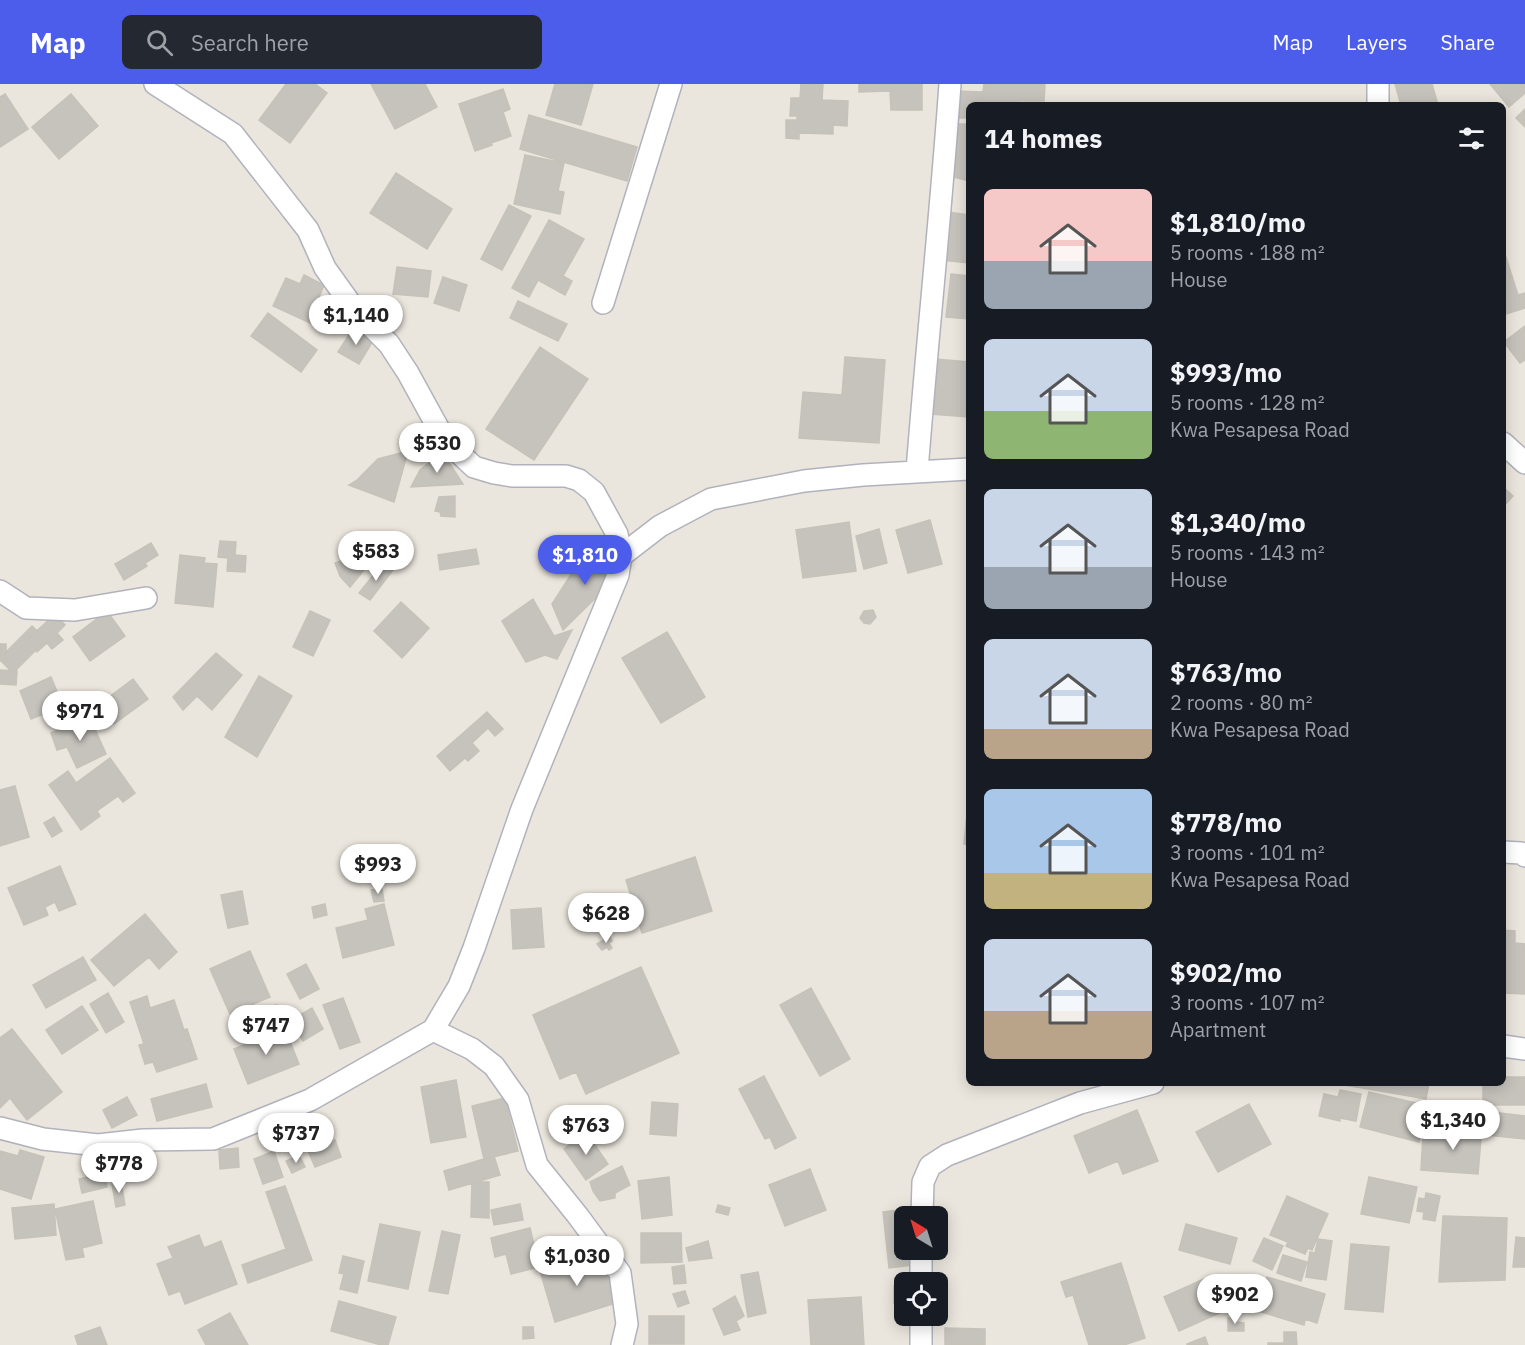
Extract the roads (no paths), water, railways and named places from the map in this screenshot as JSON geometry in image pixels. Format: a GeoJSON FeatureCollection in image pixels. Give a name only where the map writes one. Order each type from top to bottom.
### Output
{"type":"FeatureCollection","features":[{"type":"Feature","properties":{"kind":"street"},"geometry":{"type":"LineString","coordinates":[[0,1128],[43,1139],[98,1145],[143,1140],[213,1139],[310,1100],[433,1030],[459,986],[471,957],[522,809],[618,574],[621,556],[617,534],[607,513],[594,492],[579,480],[566,476],[512,476],[494,473],[474,467],[458,452],[442,435],[389,344],[355,310],[325,268],[308,230],[233,134],[155,84]]}},
{"type":"Feature","properties":{"kind":"street"},"geometry":{"type":"LineString","coordinates":[[603,303],[671,84]]}},
{"type":"Feature","properties":{"kind":"street"},"geometry":{"type":"LineString","coordinates":[[917,471],[925,363],[937,263],[950,84]]}},
{"type":"Feature","properties":{"kind":"street"},"geometry":{"type":"LineString","coordinates":[[1378,84],[1378,102]]}},
{"type":"Feature","properties":{"kind":"street"},"geometry":{"type":"LineString","coordinates":[[1506,446],[1525,463]]}},
{"type":"Feature","properties":{"kind":"street"},"geometry":{"type":"LineString","coordinates":[[621,556],[660,526],[711,499],[804,481],[966,469]]}},
{"type":"Feature","properties":{"kind":"street"},"geometry":{"type":"LineString","coordinates":[[0,591],[26,608],[75,610],[146,598]]}},
{"type":"Feature","properties":{"kind":"street"},"geometry":{"type":"LineString","coordinates":[[1506,852],[1521,853],[1525,856]]}},
{"type":"Feature","properties":{"kind":"street"},"geometry":{"type":"LineString","coordinates":[[433,1030],[472,1049],[494,1066],[518,1100],[537,1165],[620,1273],[627,1324],[622,1345]]}},
{"type":"Feature","properties":{"kind":"street"},"geometry":{"type":"LineString","coordinates":[[1506,1046],[1525,1049]]}},
{"type":"Feature","properties":{"kind":"street"},"geometry":{"type":"LineString","coordinates":[[922,1206],[923,1182],[930,1166],[939,1161],[1080,1103],[1142,1086]]}},
{"type":"Feature","properties":{"kind":"street"},"geometry":{"type":"LineString","coordinates":[[921,1326],[921,1345]]}}]}
